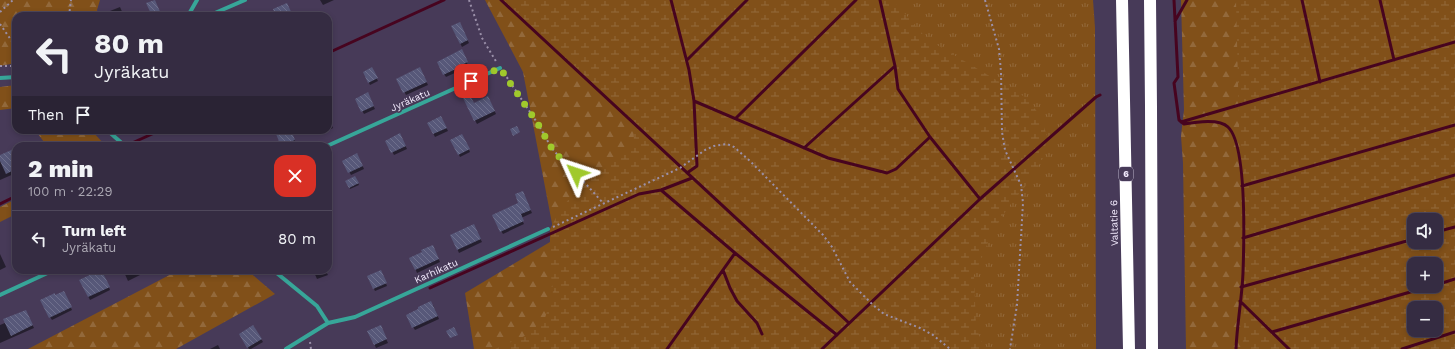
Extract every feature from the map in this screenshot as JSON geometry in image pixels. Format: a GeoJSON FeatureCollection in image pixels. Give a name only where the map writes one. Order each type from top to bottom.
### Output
{"type":"FeatureCollection","features":[{"type":"Feature","properties":{"kind":"highway","name":"Valtatie 6"},"geometry":{"type":"LineString","coordinates":[[1122,0],[1129,349]]}},
{"type":"Feature","properties":{"kind":"highway"},"geometry":{"type":"LineString","coordinates":[[1150,0],[1152,106],[1152,349]]}},
{"type":"Feature","properties":{"kind":"street"},"geometry":{"type":"LineString","coordinates":[[191,12],[197,0]]}},
{"type":"Feature","properties":{"kind":"street"},"geometry":{"type":"LineString","coordinates":[[217,12],[245,0]]}},
{"type":"Feature","properties":{"kind":"street","name":"Jyräkatu"},"geometry":{"type":"LineString","coordinates":[[332,144],[500,68]]}},
{"type":"Feature","properties":{"kind":"street"},"geometry":{"type":"LineString","coordinates":[[0,78],[12,77]]}},
{"type":"Feature","properties":{"kind":"street"},"geometry":{"type":"LineString","coordinates":[[112,134],[120,142]]}},
{"type":"Feature","properties":{"kind":"street","name":"Karhikatu"},"geometry":{"type":"LineString","coordinates":[[286,349],[328,323],[355,317],[548,229]]}},
{"type":"Feature","properties":{"kind":"street"},"geometry":{"type":"LineString","coordinates":[[0,295],[45,274]]}},
{"type":"Feature","properties":{"kind":"street"},"geometry":{"type":"LineString","coordinates":[[278,274],[317,306],[328,323]]}},
{"type":"Feature","properties":{"kind":"path"},"geometry":{"type":"LineString","coordinates":[[0,12],[13,0]]}},
{"type":"Feature","properties":{"kind":"path"},"geometry":{"type":"LineString","coordinates":[[70,12],[71,0]]}},
{"type":"Feature","properties":{"kind":"path"},"geometry":{"type":"LineString","coordinates":[[469,0],[482,38],[500,68],[538,124],[551,147],[603,204]]}},
{"type":"Feature","properties":{"kind":"path"},"geometry":{"type":"LineString","coordinates":[[985,0],[999,49],[1002,132],[1005,150],[1021,185],[1023,203],[1017,305],[1010,349]]}},
{"type":"Feature","properties":{"kind":"path"},"geometry":{"type":"LineString","coordinates":[[0,24],[12,41]]}},
{"type":"Feature","properties":{"kind":"path"},"geometry":{"type":"LineString","coordinates":[[0,66],[12,66]]}},
{"type":"Feature","properties":{"kind":"path"},"geometry":{"type":"LineString","coordinates":[[548,229],[680,168],[700,153],[710,148],[727,144],[734,147],[766,176],[823,235],[832,247],[850,282],[873,305],[884,314],[920,328],[933,335],[950,349]]}},
{"type":"Feature","properties":{"kind":"green space"},"geometry":{"type":"Polygon","coordinates":[[[0,0],[100,0],[98,12],[12,12],[12,64],[0,66],[0,0]]]}},
{"type":"Feature","properties":{"kind":"green space"},"geometry":{"type":"Polygon","coordinates":[[[485,0],[841,0],[805,349],[474,349],[465,293],[555,239],[523,72],[485,0]]]}},
{"type":"Feature","properties":{"kind":"green space"},"geometry":{"type":"Polygon","coordinates":[[[501,0],[893,0],[927,39],[1025,97],[1040,115],[1047,136],[1043,158],[1029,182],[1009,206],[992,233],[974,276],[976,326],[984,349],[495,349],[527,335],[545,318],[553,292],[550,268],[550,229],[560,210],[583,182],[624,155],[634,141],[633,122],[501,0]]]}},
{"type":"Feature","properties":{"kind":"green space"},"geometry":{"type":"Polygon","coordinates":[[[841,0],[1093,0],[1095,28],[1096,349],[805,349],[841,0]]]}},
{"type":"Feature","properties":{"kind":"green space"},"geometry":{"type":"Polygon","coordinates":[[[1181,0],[1455,0],[1455,349],[1186,349],[1183,163],[1181,136],[1184,110],[1181,0]]]}},
{"type":"Feature","properties":{"kind":"green space"},"geometry":{"type":"Polygon","coordinates":[[[1236,0],[1455,0],[1455,349],[1242,349],[1244,331],[1236,0]]]}},
{"type":"Feature","properties":{"kind":"green space"},"geometry":{"type":"Polygon","coordinates":[[[12,86],[12,108],[0,110],[0,87],[12,86]]]}},
{"type":"Feature","properties":{"kind":"green space"},"geometry":{"type":"Polygon","coordinates":[[[38,134],[95,134],[102,142],[44,142],[38,134]]]}},
{"type":"Feature","properties":{"kind":"green space"},"geometry":{"type":"Polygon","coordinates":[[[12,201],[12,216],[0,222],[0,207],[12,201]]]}},
{"type":"Feature","properties":{"kind":"green space"},"geometry":{"type":"Polygon","coordinates":[[[171,274],[252,274],[275,294],[176,349],[28,349],[171,274]]]}},
{"type":"Feature","properties":{"kind":"building"},"geometry":{"type":"Polygon","coordinates":[[[155,0],[160,12],[150,12],[146,3],[155,0]]]}},
{"type":"Feature","properties":{"kind":"building"},"geometry":{"type":"Polygon","coordinates":[[[287,3],[291,12],[274,12],[273,9],[287,3]]]}},
{"type":"Feature","properties":{"kind":"building"},"geometry":{"type":"Polygon","coordinates":[[[460,22],[468,40],[460,44],[451,26],[460,22]]]}},
{"type":"Feature","properties":{"kind":"building"},"geometry":{"type":"Polygon","coordinates":[[[462,49],[468,62],[443,75],[437,62],[462,49]]]}},
{"type":"Feature","properties":{"kind":"building"},"geometry":{"type":"Polygon","coordinates":[[[372,67],[378,78],[368,83],[363,72],[372,67]]]}},
{"type":"Feature","properties":{"kind":"building"},"geometry":{"type":"Polygon","coordinates":[[[420,67],[427,82],[403,93],[396,79],[420,67]]]}},
{"type":"Feature","properties":{"kind":"building"},"geometry":{"type":"Polygon","coordinates":[[[368,92],[374,106],[361,112],[355,99],[368,92]]]}},
{"type":"Feature","properties":{"kind":"building"},"geometry":{"type":"Polygon","coordinates":[[[470,95],[474,103],[488,96],[495,111],[474,121],[463,98],[470,95]]]}},
{"type":"Feature","properties":{"kind":"building"},"geometry":{"type":"Polygon","coordinates":[[[441,116],[447,128],[433,134],[427,123],[441,116]]]}},
{"type":"Feature","properties":{"kind":"building"},"geometry":{"type":"Polygon","coordinates":[[[517,126],[520,132],[513,136],[510,129],[517,126]]]}},
{"type":"Feature","properties":{"kind":"building"},"geometry":{"type":"Polygon","coordinates":[[[400,133],[406,146],[391,153],[385,141],[400,133]]]}},
{"type":"Feature","properties":{"kind":"building"},"geometry":{"type":"Polygon","coordinates":[[[276,134],[293,134],[295,140],[290,142],[279,142],[276,134]]]}},
{"type":"Feature","properties":{"kind":"building"},"geometry":{"type":"Polygon","coordinates":[[[462,134],[470,149],[458,155],[450,140],[462,134]]]}},
{"type":"Feature","properties":{"kind":"building"},"geometry":{"type":"Polygon","coordinates":[[[12,150],[12,171],[6,174],[0,161],[0,155],[12,150]]]}},
{"type":"Feature","properties":{"kind":"building"},"geometry":{"type":"Polygon","coordinates":[[[357,153],[363,166],[348,173],[342,161],[357,153]]]}},
{"type":"Feature","properties":{"kind":"building"},"geometry":{"type":"Polygon","coordinates":[[[355,176],[359,183],[349,188],[345,181],[355,176]]]}},
{"type":"Feature","properties":{"kind":"building"},"geometry":{"type":"Polygon","coordinates":[[[523,191],[531,210],[521,214],[524,221],[500,232],[492,215],[518,203],[515,194],[523,191]]]}},
{"type":"Feature","properties":{"kind":"building"},"geometry":{"type":"Polygon","coordinates":[[[474,224],[481,239],[457,250],[450,235],[474,224]]]}},
{"type":"Feature","properties":{"kind":"building"},"geometry":{"type":"Polygon","coordinates":[[[433,245],[439,259],[415,270],[409,258],[422,252],[421,250],[433,245]]]}},
{"type":"Feature","properties":{"kind":"building"},"geometry":{"type":"Polygon","coordinates":[[[381,270],[387,283],[373,289],[367,276],[381,270]]]}},
{"type":"Feature","properties":{"kind":"building"},"geometry":{"type":"Polygon","coordinates":[[[92,274],[104,274],[110,287],[88,297],[79,280],[92,274]]]}},
{"type":"Feature","properties":{"kind":"building"},"geometry":{"type":"Polygon","coordinates":[[[64,291],[72,307],[49,318],[40,300],[55,293],[55,295],[64,291]]]}},
{"type":"Feature","properties":{"kind":"building"},"geometry":{"type":"Polygon","coordinates":[[[431,301],[438,316],[412,328],[406,315],[431,301]]]}},
{"type":"Feature","properties":{"kind":"building"},"geometry":{"type":"Polygon","coordinates":[[[26,310],[33,325],[11,336],[3,319],[26,310]]]}},
{"type":"Feature","properties":{"kind":"building"},"geometry":{"type":"Polygon","coordinates":[[[253,325],[262,339],[247,348],[239,334],[253,325]]]}},
{"type":"Feature","properties":{"kind":"building"},"geometry":{"type":"Polygon","coordinates":[[[381,325],[387,339],[374,345],[367,331],[381,325]]]}},
{"type":"Feature","properties":{"kind":"building"},"geometry":{"type":"Polygon","coordinates":[[[454,327],[458,335],[450,338],[446,331],[454,327]]]}},
{"type":"Feature","properties":{"kind":"waterway"},"geometry":{"type":"LineString","coordinates":[[332,51],[444,0]]}},
{"type":"Feature","properties":{"kind":"waterway"},"geometry":{"type":"LineString","coordinates":[[501,0],[849,323]]}},
{"type":"Feature","properties":{"kind":"waterway"},"geometry":{"type":"LineString","coordinates":[[671,0],[689,70],[694,101],[697,166],[687,173]]}},
{"type":"Feature","properties":{"kind":"waterway"},"geometry":{"type":"LineString","coordinates":[[687,60],[747,0]]}},
{"type":"Feature","properties":{"kind":"waterway"},"geometry":{"type":"LineString","coordinates":[[736,118],[856,0]]}},
{"type":"Feature","properties":{"kind":"waterway"},"geometry":{"type":"LineString","coordinates":[[880,0],[895,66],[898,89],[930,137],[980,199]]}},
{"type":"Feature","properties":{"kind":"waterway"},"geometry":{"type":"LineString","coordinates":[[1174,0],[1178,77],[1174,83],[1179,120],[1184,124],[1207,121],[1224,124],[1228,127],[1234,137],[1238,153],[1243,196],[1244,240],[1236,349]]}},
{"type":"Feature","properties":{"kind":"waterway"},"geometry":{"type":"LineString","coordinates":[[1175,21],[1187,0]]}},
{"type":"Feature","properties":{"kind":"waterway"},"geometry":{"type":"LineString","coordinates":[[1302,0],[1320,82]]}},
{"type":"Feature","properties":{"kind":"waterway"},"geometry":{"type":"LineString","coordinates":[[1380,0],[1394,60]]}},
{"type":"Feature","properties":{"kind":"waterway"},"geometry":{"type":"LineString","coordinates":[[1181,122],[1455,42]]}},
{"type":"Feature","properties":{"kind":"waterway"},"geometry":{"type":"LineString","coordinates":[[804,148],[895,66]]}},
{"type":"Feature","properties":{"kind":"waterway"},"geometry":{"type":"LineString","coordinates":[[822,349],[980,199],[1100,95]]}},
{"type":"Feature","properties":{"kind":"waterway"},"geometry":{"type":"LineString","coordinates":[[694,101],[828,158],[887,173],[896,169],[930,137]]}},
{"type":"Feature","properties":{"kind":"waterway"},"geometry":{"type":"LineString","coordinates":[[1242,186],[1455,125]]}},
{"type":"Feature","properties":{"kind":"waterway"},"geometry":{"type":"LineString","coordinates":[[134,142],[152,134]]}},
{"type":"Feature","properties":{"kind":"waterway"},"geometry":{"type":"LineString","coordinates":[[1243,238],[1455,175]]}},
{"type":"Feature","properties":{"kind":"waterway"},"geometry":{"type":"LineString","coordinates":[[430,288],[639,194],[661,190],[692,178]]}},
{"type":"Feature","properties":{"kind":"waterway"},"geometry":{"type":"LineString","coordinates":[[661,190],[735,253],[837,335]]}},
{"type":"Feature","properties":{"kind":"waterway"},"geometry":{"type":"LineString","coordinates":[[0,204],[12,198]]}},
{"type":"Feature","properties":{"kind":"waterway"},"geometry":{"type":"LineString","coordinates":[[1443,230],[1455,227]]}},
{"type":"Feature","properties":{"kind":"waterway"},"geometry":{"type":"LineString","coordinates":[[1241,287],[1407,241]]}},
{"type":"Feature","properties":{"kind":"waterway"},"geometry":{"type":"LineString","coordinates":[[667,349],[735,253]]}},
{"type":"Feature","properties":{"kind":"waterway"},"geometry":{"type":"LineString","coordinates":[[723,270],[737,301],[757,323],[762,334]]}},
{"type":"Feature","properties":{"kind":"waterway"},"geometry":{"type":"LineString","coordinates":[[1443,283],[1455,279]]}},
{"type":"Feature","properties":{"kind":"waterway"},"geometry":{"type":"LineString","coordinates":[[1272,332],[1407,293]]}},
{"type":"Feature","properties":{"kind":"waterway"},"geometry":{"type":"LineString","coordinates":[[1240,301],[1289,349]]}},
{"type":"Feature","properties":{"kind":"waterway"},"geometry":{"type":"LineString","coordinates":[[1402,349],[1455,332]]}},
{"type":"Feature","properties":{"kind":"route"},"geometry":{"type":"LineString","coordinates":[[471,81],[500,68],[538,124],[551,147],[576,173]]}}]}
